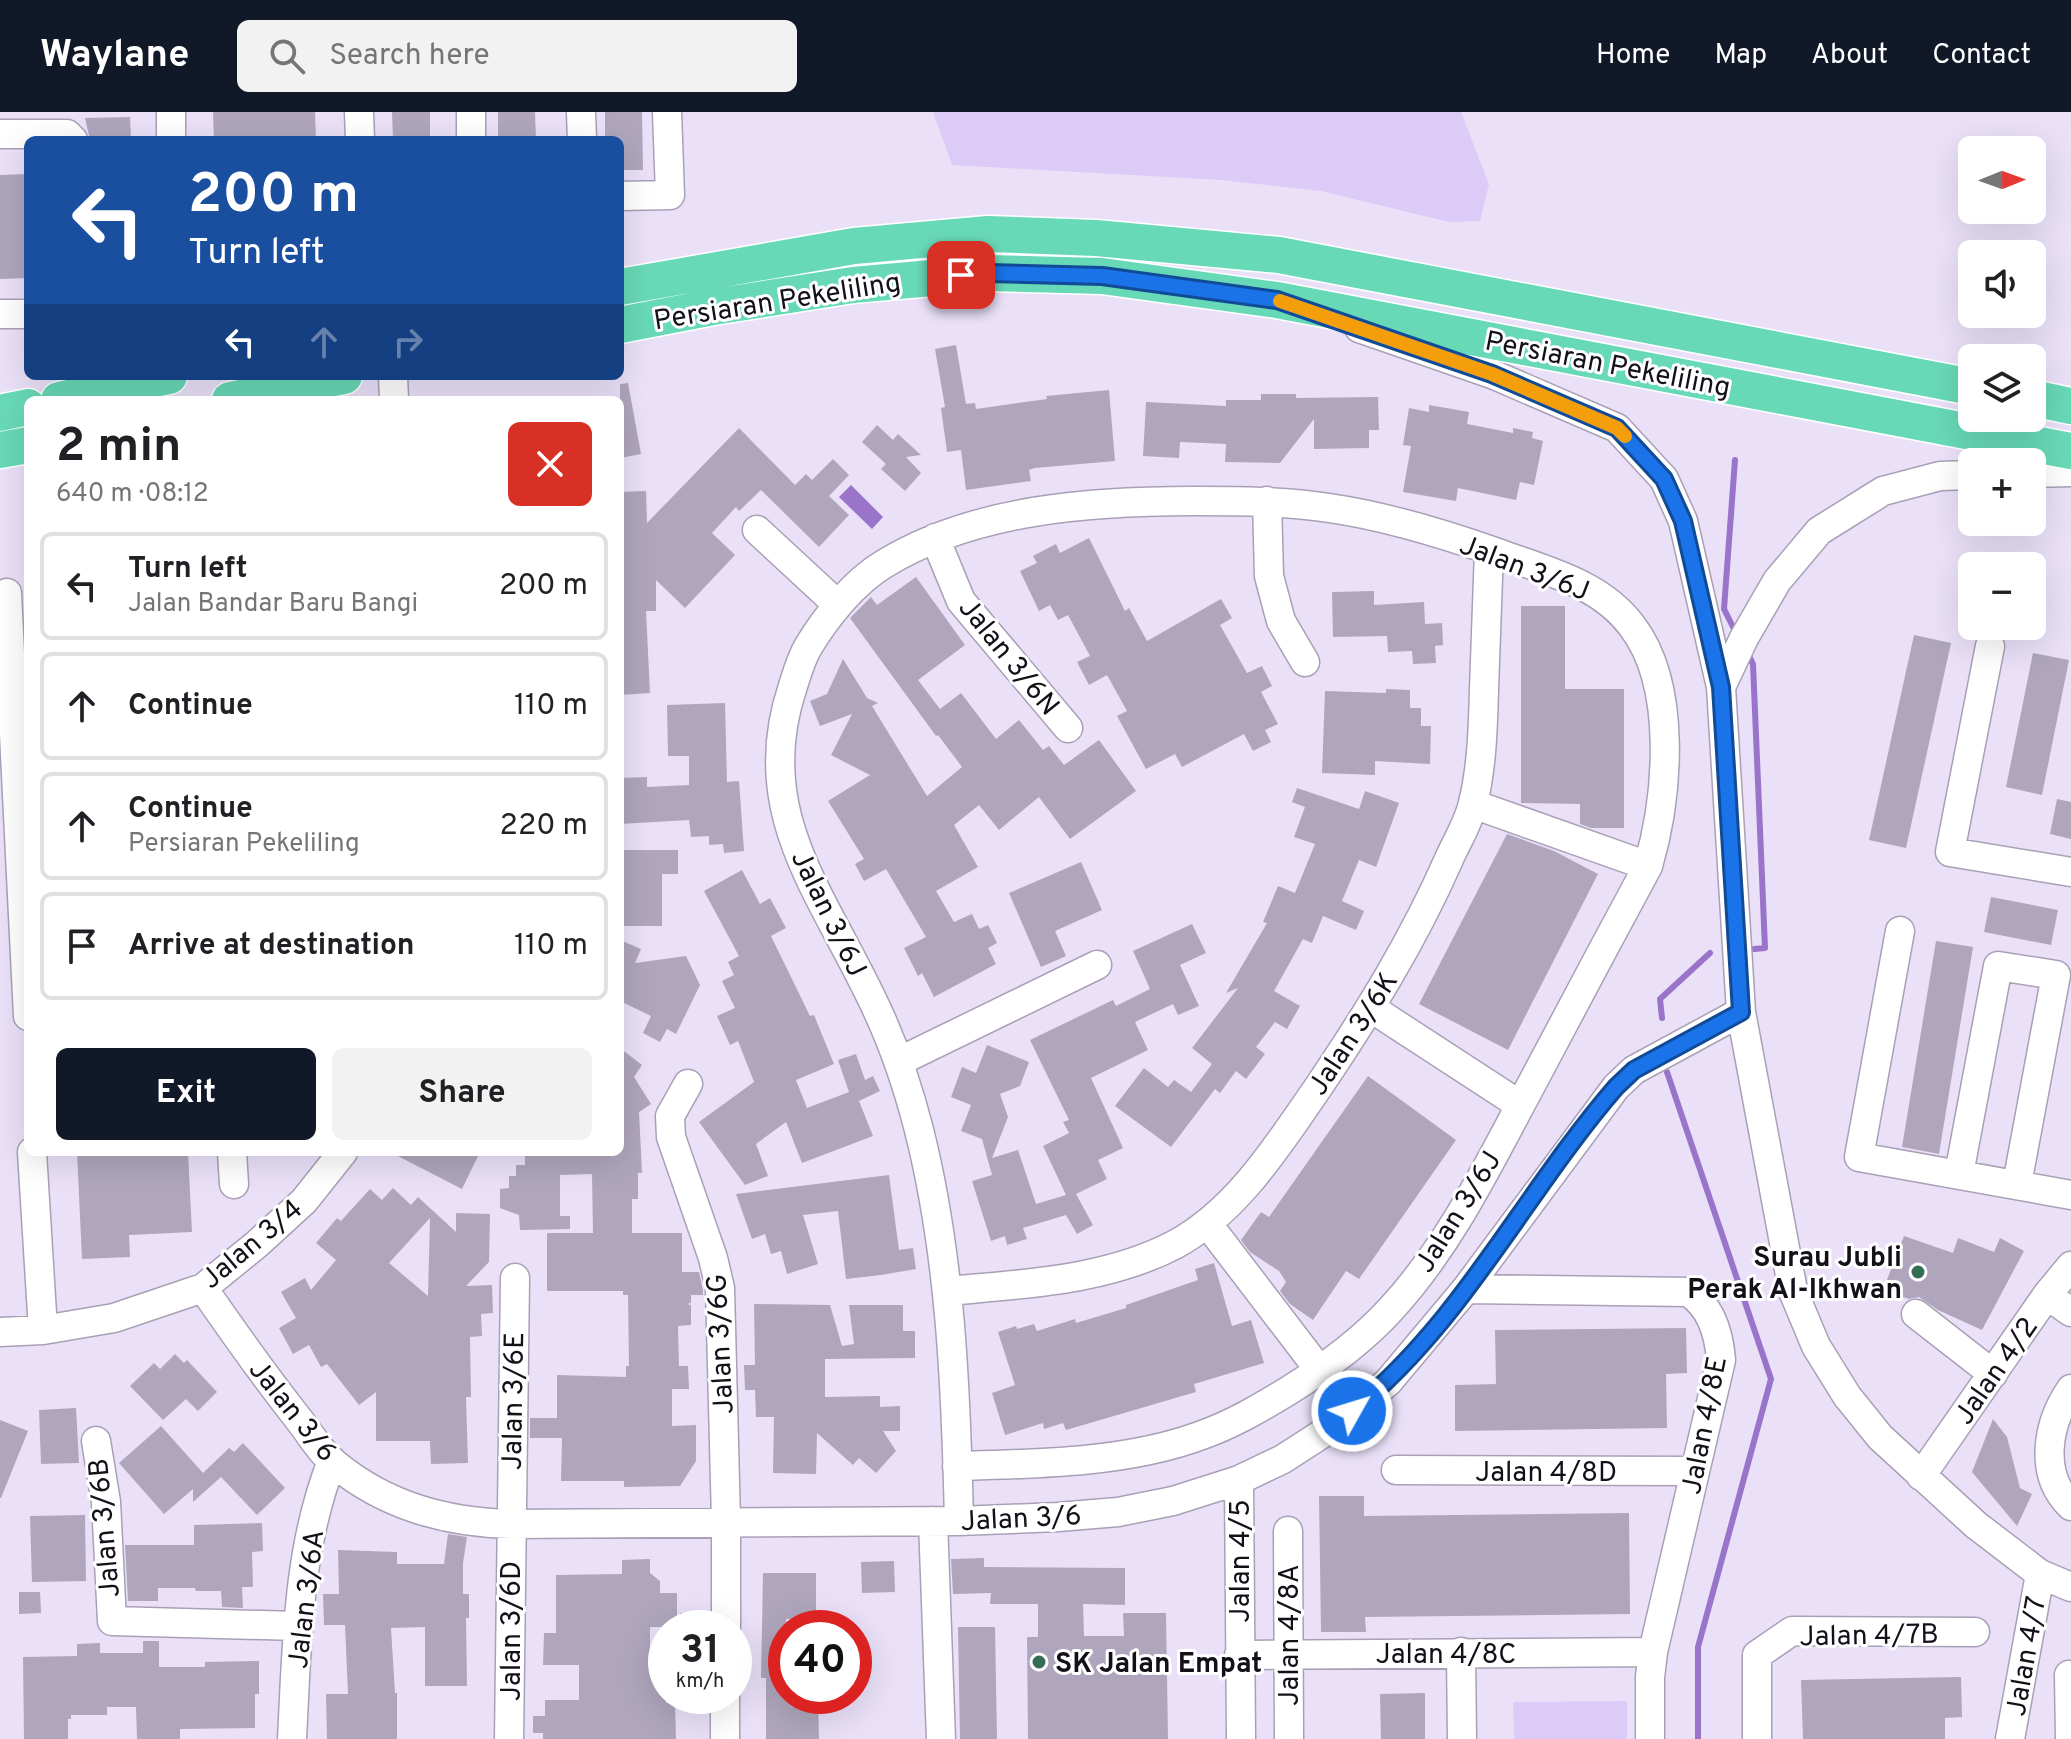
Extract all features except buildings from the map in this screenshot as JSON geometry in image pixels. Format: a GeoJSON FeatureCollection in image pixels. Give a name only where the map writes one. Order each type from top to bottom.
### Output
{"type":"FeatureCollection","features":[{"type":"Feature","properties":{"kind":"main road","name":"Persiaran Pekeliling"},"geometry":{"type":"LineString","coordinates":[[624,286],[854,246],[988,234],[1096,238],[1279,255],[1958,384]]}},
{"type":"Feature","properties":{"kind":"main road","name":"Persiaran Pekeliling"},"geometry":{"type":"LineString","coordinates":[[624,324],[853,285],[988,273],[1102,276],[1277,300],[2071,451]]}},
{"type":"Feature","properties":{"kind":"main road"},"geometry":{"type":"LineString","coordinates":[[77,396],[151,380]]}},
{"type":"Feature","properties":{"kind":"main road"},"geometry":{"type":"LineString","coordinates":[[249,396],[325,380]]}},
{"type":"Feature","properties":{"kind":"main road"},"geometry":{"type":"LineString","coordinates":[[2046,401],[2071,406]]}},
{"type":"Feature","properties":{"kind":"main road"},"geometry":{"type":"LineString","coordinates":[[0,413],[24,408]]}},
{"type":"Feature","properties":{"kind":"main road"},"geometry":{"type":"LineString","coordinates":[[0,450],[24,446]]}},
{"type":"Feature","properties":{"kind":"street"},"geometry":{"type":"LineString","coordinates":[[171,112],[171,136]]}},
{"type":"Feature","properties":{"kind":"street"},"geometry":{"type":"LineString","coordinates":[[359,112],[360,136]]}},
{"type":"Feature","properties":{"kind":"street"},"geometry":{"type":"LineString","coordinates":[[471,112],[471,136]]}},
{"type":"Feature","properties":{"kind":"street"},"geometry":{"type":"LineString","coordinates":[[581,112],[582,136]]}},
{"type":"Feature","properties":{"kind":"street"},"geometry":{"type":"LineString","coordinates":[[624,196],[670,195],[667,112]]}},
{"type":"Feature","properties":{"kind":"street"},"geometry":{"type":"LineString","coordinates":[[0,134],[56,133],[69,136]]}},
{"type":"Feature","properties":{"kind":"street"},"geometry":{"type":"LineString","coordinates":[[1277,300],[1492,374],[1617,428],[1664,479],[1683,521],[1721,687],[1741,1012],[1793,1291],[1816,1346],[1847,1396],[1880,1437],[1976,1525],[2040,1574],[2071,1587]]}},
{"type":"Feature","properties":{"kind":"street"},"geometry":{"type":"LineString","coordinates":[[0,314],[24,314]]}},
{"type":"Feature","properties":{"kind":"street"},"geometry":{"type":"LineString","coordinates":[[2046,473],[2071,472]]}},
{"type":"Feature","properties":{"kind":"street"},"geometry":{"type":"LineString","coordinates":[[1721,687],[1744,638],[1777,581],[1819,531],[1883,491],[1940,476],[1958,475]]}},
{"type":"Feature","properties":{"kind":"street","name":"Jalan 3/6J"},"geometry":{"type":"LineString","coordinates":[[941,1739],[946,1521],[957,1466],[947,1291],[938,1221],[920,1133],[900,1061],[870,994],[799,858],[779,785],[783,716],[805,651],[838,605],[880,566],[935,538],[991,522],[1057,509],[1134,501],[1267,501],[1332,508],[1412,526],[1489,550],[1581,584],[1615,606],[1636,630],[1651,661],[1661,702],[1665,748],[1658,832],[1648,866],[1472,1195],[1435,1254],[1392,1308],[1359,1341],[1320,1371],[1245,1417],[1199,1436],[1131,1453],[1054,1464],[957,1466]]}},
{"type":"Feature","properties":{"kind":"street"},"geometry":{"type":"LineString","coordinates":[[1267,501],[1269,576],[1281,621],[1305,662]]}},
{"type":"Feature","properties":{"kind":"street"},"geometry":{"type":"LineString","coordinates":[[757,530],[838,605]]}},
{"type":"Feature","properties":{"kind":"street","name":"Jalan 3/6N"},"geometry":{"type":"LineString","coordinates":[[935,538],[961,601],[1068,728]]}},
{"type":"Feature","properties":{"kind":"street","name":"Jalan 3/6K"},"geometry":{"type":"LineString","coordinates":[[947,1291],[1053,1281],[1100,1272],[1146,1258],[1178,1243],[1235,1199],[1283,1139],[1371,1008],[1426,913],[1473,804],[1483,730],[1489,550]]}},
{"type":"Feature","properties":{"kind":"street"},"geometry":{"type":"LineString","coordinates":[[7,593],[24,944]]}},
{"type":"Feature","properties":{"kind":"street"},"geometry":{"type":"LineString","coordinates":[[1990,646],[1950,852],[2071,872]]}},
{"type":"Feature","properties":{"kind":"street"},"geometry":{"type":"LineString","coordinates":[[1473,804],[1648,866]]}},
{"type":"Feature","properties":{"kind":"street"},"geometry":{"type":"LineString","coordinates":[[1900,931],[1859,1157],[2071,1195]]}},
{"type":"Feature","properties":{"kind":"street"},"geometry":{"type":"LineString","coordinates":[[900,1061],[1097,965]]}},
{"type":"Feature","properties":{"kind":"street"},"geometry":{"type":"LineString","coordinates":[[1959,1174],[1998,966],[2056,975],[2017,1184]]}},
{"type":"Feature","properties":{"kind":"street"},"geometry":{"type":"LineString","coordinates":[[1371,1008],[1520,1105]]}},
{"type":"Feature","properties":{"kind":"street","name":"Jalan 3/6"},"geometry":{"type":"LineString","coordinates":[[203,1288],[266,1378],[332,1461],[364,1485],[398,1503],[431,1514],[471,1522],[510,1524],[946,1521],[1118,1512],[1173,1501],[1239,1480],[1283,1459],[1334,1426],[1388,1382],[1466,1289],[1616,1087],[1634,1070],[1741,1012]]}},
{"type":"Feature","properties":{"kind":"street","name":"Jalan 3/6G"},"geometry":{"type":"LineString","coordinates":[[688,1084],[673,1107],[670,1127],[674,1148],[713,1258],[720,1288],[726,1610]]}},
{"type":"Feature","properties":{"kind":"street"},"geometry":{"type":"LineString","coordinates":[[32,1156],[43,1330]]}},
{"type":"Feature","properties":{"kind":"street"},"geometry":{"type":"LineString","coordinates":[[232,1156],[234,1184]]}},
{"type":"Feature","properties":{"kind":"street","name":"Jalan 3/4"},"geometry":{"type":"LineString","coordinates":[[0,1332],[43,1330],[114,1318],[203,1288],[304,1201],[340,1156]]}},
{"type":"Feature","properties":{"kind":"street"},"geometry":{"type":"LineString","coordinates":[[1207,1223],[1320,1371]]}},
{"type":"Feature","properties":{"kind":"street","name":"Jalan 4/2"},"geometry":{"type":"LineString","coordinates":[[1921,1476],[2047,1295],[2071,1266]]}},
{"type":"Feature","properties":{"kind":"street","name":"Jalan 3/6E"},"geometry":{"type":"LineString","coordinates":[[510,1524],[515,1278]]}},
{"type":"Feature","properties":{"kind":"street","name":"Jalan 4/8E"},"geometry":{"type":"LineString","coordinates":[[1466,1289],[1688,1292],[1701,1300],[1719,1340],[1721,1360],[1653,1652],[1650,1739]]}},
{"type":"Feature","properties":{"kind":"street"},"geometry":{"type":"LineString","coordinates":[[2047,1295],[2071,1312]]}},
{"type":"Feature","properties":{"kind":"street"},"geometry":{"type":"LineString","coordinates":[[1916,1314],[1993,1374]]}},
{"type":"Feature","properties":{"kind":"street"},"geometry":{"type":"LineString","coordinates":[[2071,1389],[2062,1402],[2052,1430],[2048,1461],[2055,1485],[2071,1506]]}},
{"type":"Feature","properties":{"kind":"street","name":"Jalan 3/6B"},"geometry":{"type":"LineString","coordinates":[[96,1441],[106,1502],[112,1621],[297,1626]]}},
{"type":"Feature","properties":{"kind":"street","name":"Jalan 3/6A"},"geometry":{"type":"LineString","coordinates":[[292,1739],[297,1626],[304,1565],[318,1496],[332,1461]]}},
{"type":"Feature","properties":{"kind":"street","name":"Jalan 4/8D"},"geometry":{"type":"LineString","coordinates":[[1396,1470],[1695,1471]]}},
{"type":"Feature","properties":{"kind":"street","name":"Jalan 4/5"},"geometry":{"type":"LineString","coordinates":[[1239,1480],[1241,1739]]}},
{"type":"Feature","properties":{"kind":"street","name":"Jalan 3/6D"},"geometry":{"type":"LineString","coordinates":[[509,1739],[510,1524]]}},
{"type":"Feature","properties":{"kind":"street","name":"Jalan 4/8A"},"geometry":{"type":"LineString","coordinates":[[1288,1531],[1289,1739]]}},
{"type":"Feature","properties":{"kind":"street","name":"Jalan 4/7"},"geometry":{"type":"LineString","coordinates":[[2010,1739],[2040,1574]]}},
{"type":"Feature","properties":{"kind":"street","name":"Jalan 4/7B"},"geometry":{"type":"LineString","coordinates":[[1757,1739],[1757,1655],[1792,1631],[1975,1632]]}},
{"type":"Feature","properties":{"kind":"street"},"geometry":{"type":"LineString","coordinates":[[1461,1652],[1462,1739]]}},
{"type":"Feature","properties":{"kind":"street","name":"Jalan 4/8C"},"geometry":{"type":"LineString","coordinates":[[1239,1655],[1653,1652]]}},
{"type":"Feature","properties":{"kind":"street"},"geometry":{"type":"LineString","coordinates":[[2069,1675],[2070,1739]]}},
{"type":"Feature","properties":{"kind":"street"},"geometry":{"type":"LineString","coordinates":[[725,1714],[725,1739]]}},
{"type":"Feature","properties":{"kind":"shaded area"},"geometry":{"type":"Polygon","coordinates":[[[933,112],[1461,112],[1489,184],[1480,221],[1449,222],[1321,191],[1221,180],[952,165],[933,112]]]}},
{"type":"Feature","properties":{"kind":"shaded area"},"geometry":{"type":"Polygon","coordinates":[[[851,485],[883,517],[872,529],[839,497],[851,485]]]}},
{"type":"Feature","properties":{"kind":"shaded area"},"geometry":{"type":"Polygon","coordinates":[[[1627,1701],[1627,1739],[1514,1739],[1513,1702],[1627,1701]]]}},
{"type":"Feature","properties":{"kind":"waterway"},"geometry":{"type":"LineString","coordinates":[[1735,460],[1724,609],[1735,631]]}},
{"type":"Feature","properties":{"kind":"waterway"},"geometry":{"type":"LineString","coordinates":[[1748,654],[1753,664],[1765,948],[1754,949]]}},
{"type":"Feature","properties":{"kind":"waterway"},"geometry":{"type":"LineString","coordinates":[[1662,1018],[1660,999],[1710,953]]}},
{"type":"Feature","properties":{"kind":"waterway"},"geometry":{"type":"LineString","coordinates":[[1667,1072],[1771,1379],[1698,1647],[1698,1739]]}},
{"type":"Feature","properties":{"kind":"slow traffic"},"geometry":{"type":"LineString","coordinates":[[1280,301],[1492,374],[1617,428],[1625,436]]}},
{"type":"Feature","properties":{"kind":"place","name":"Surau Jubli Perak Al-Ikhwan"},"geometry":{"type":"Point","coordinates":[1918,1272]}},
{"type":"Feature","properties":{"kind":"place","name":"SK Jalan Empat"},"geometry":{"type":"Point","coordinates":[1039,1662]}},
{"type":"Feature","properties":{"kind":"route"},"geometry":{"type":"LineString","coordinates":[[961,275],[1102,276],[1277,300],[1492,374],[1617,428],[1664,479],[1683,521],[1721,687],[1741,1012],[1634,1070],[1616,1087],[1466,1289],[1388,1382],[1352,1411]]}}]}
